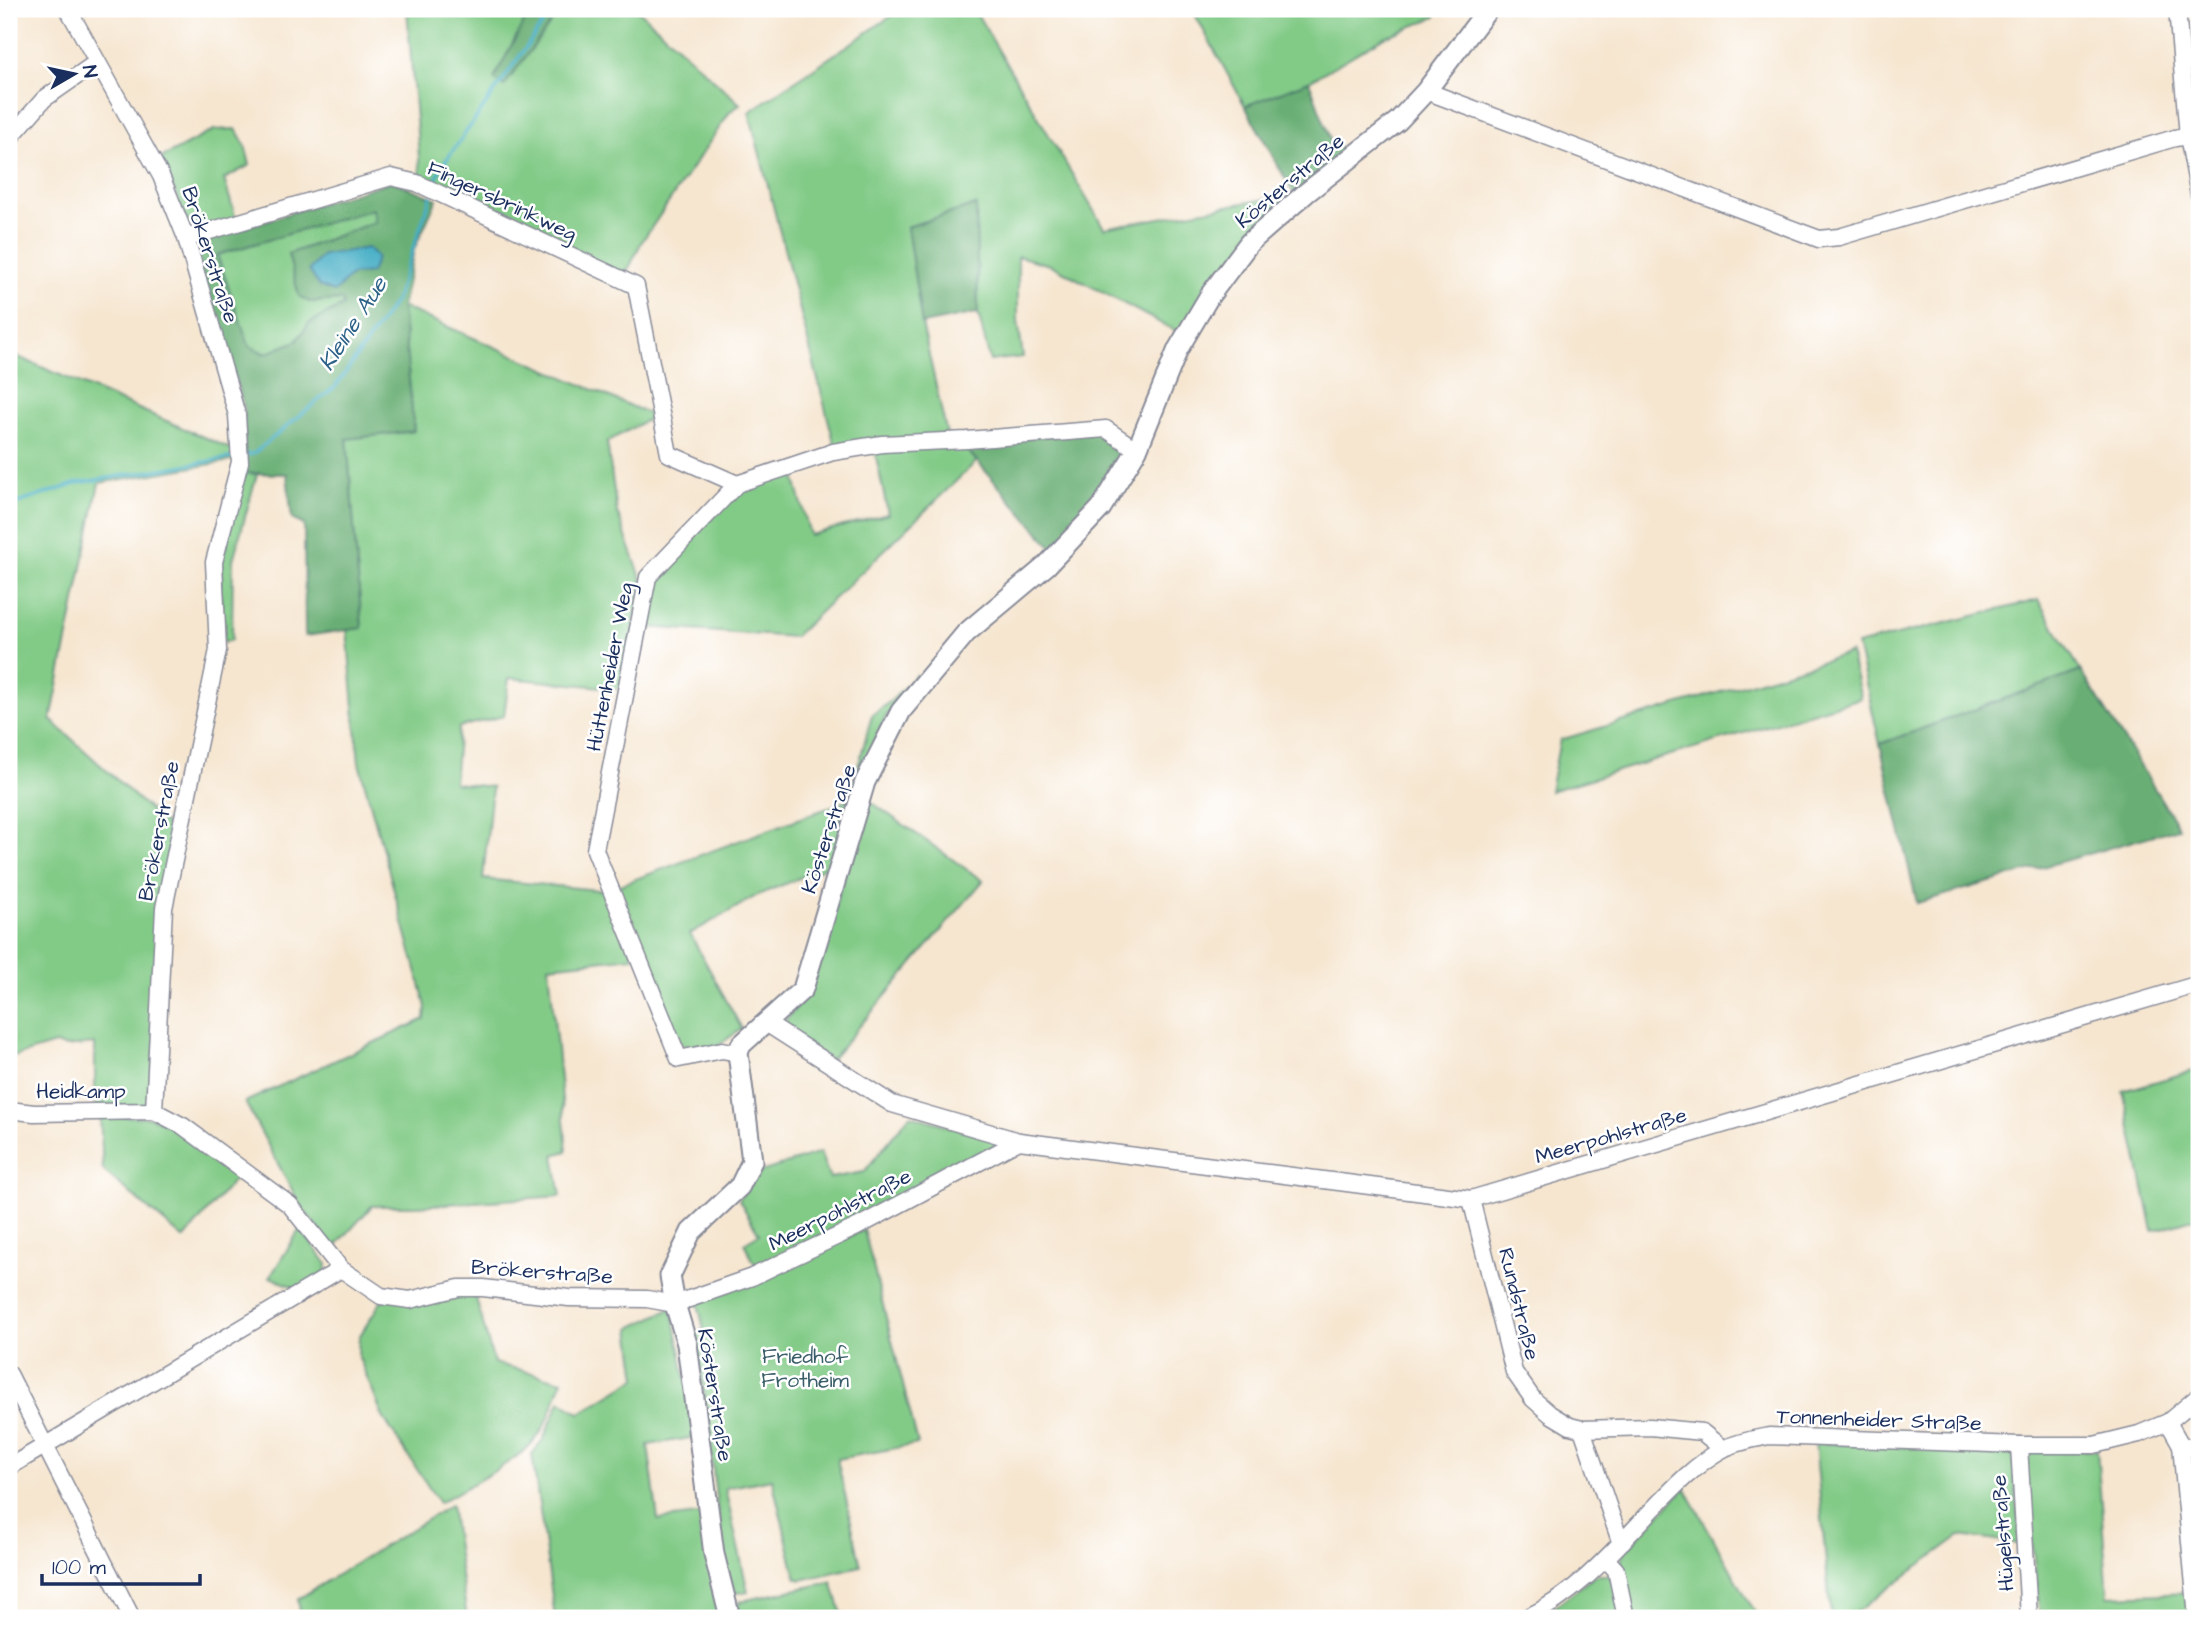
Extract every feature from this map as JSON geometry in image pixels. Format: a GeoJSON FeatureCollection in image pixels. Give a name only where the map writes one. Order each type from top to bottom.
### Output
{"type":"FeatureCollection","features":[{"type":"Feature","properties":{"kind":"main road","name":"Kösterstraße"},"geometry":{"type":"LineString","coordinates":[[730,1618],[714,1554],[687,1344],[670,1276],[691,1232],[740,1186],[752,1161],[738,1053],[741,1045],[803,989],[865,782],[901,711],[966,633],[1046,566],[1101,508],[1137,450],[1178,349],[1210,295],[1249,243],[1306,193],[1398,121],[1426,91],[1488,9]]}},
{"type":"Feature","properties":{"kind":"street","name":"Brökerstraße"},"geometry":{"type":"LineString","coordinates":[[68,9],[161,176],[187,238],[237,415],[240,456],[214,562],[218,650],[164,908],[154,1111],[183,1126],[290,1205],[341,1269],[381,1296],[411,1300],[459,1288],[483,1288],[569,1298],[647,1299],[675,1304]]}},
{"type":"Feature","properties":{"kind":"street"},"geometry":{"type":"LineString","coordinates":[[2177,9],[2188,136],[2199,195]]}},
{"type":"Feature","properties":{"kind":"street"},"geometry":{"type":"LineString","coordinates":[[9,139],[44,99],[97,62]]}},
{"type":"Feature","properties":{"kind":"street"},"geometry":{"type":"LineString","coordinates":[[1426,91],[1819,239],[1839,237],[2188,136]]}},
{"type":"Feature","properties":{"kind":"street","name":"Fingersbrinkweg"},"geometry":{"type":"LineString","coordinates":[[187,238],[391,177],[417,183],[636,286],[668,454],[737,484]]}},
{"type":"Feature","properties":{"kind":"street","name":"Hüttenheider Weg"},"geometry":{"type":"LineString","coordinates":[[738,1053],[722,1050],[679,1059],[595,850],[648,577],[737,484],[833,452],[882,444],[1106,429],[1137,450]]}},
{"type":"Feature","properties":{"kind":"street","name":"Meerpohlstraße"},"geometry":{"type":"LineString","coordinates":[[766,1023],[892,1104],[1019,1141],[1471,1199],[2199,984]]}},
{"type":"Feature","properties":{"kind":"street","name":"Heidkamp"},"geometry":{"type":"LineString","coordinates":[[9,1110],[34,1113],[154,1111]]}},
{"type":"Feature","properties":{"kind":"street","name":"Meerpohlstraße"},"geometry":{"type":"LineString","coordinates":[[675,1304],[752,1277],[857,1227],[1019,1141]]}},
{"type":"Feature","properties":{"kind":"street","name":"Rundstraße"},"geometry":{"type":"LineString","coordinates":[[1471,1199],[1514,1372],[1533,1399],[1570,1426],[1582,1429],[1650,1427],[1702,1432],[1723,1449]]}},
{"type":"Feature","properties":{"kind":"street"},"geometry":{"type":"LineString","coordinates":[[9,1467],[341,1269]]}},
{"type":"Feature","properties":{"kind":"street"},"geometry":{"type":"LineString","coordinates":[[9,1374],[132,1618]]}},
{"type":"Feature","properties":{"kind":"street","name":"Tonnenheider Straße"},"geometry":{"type":"LineString","coordinates":[[1526,1618],[1578,1585],[1682,1479],[1723,1449],[1745,1441],[1769,1436],[2094,1445],[2139,1434],[2168,1422],[2199,1396]]}},
{"type":"Feature","properties":{"kind":"street"},"geometry":{"type":"LineString","coordinates":[[2168,1422],[2181,1445],[2197,1618]]}},
{"type":"Feature","properties":{"kind":"street"},"geometry":{"type":"LineString","coordinates":[[1582,1429],[1619,1538],[1623,1541]]}},
{"type":"Feature","properties":{"kind":"street","name":"Hügelstraße"},"geometry":{"type":"LineString","coordinates":[[2019,1445],[2029,1618]]}},
{"type":"Feature","properties":{"kind":"street"},"geometry":{"type":"LineString","coordinates":[[2181,1445],[2199,1448]]}},
{"type":"Feature","properties":{"kind":"street"},"geometry":{"type":"LineString","coordinates":[[1606,1559],[1616,1570],[1626,1618]]}},
{"type":"Feature","properties":{"kind":"green space"},"geometry":{"type":"Polygon","coordinates":[[[407,9],[526,9],[524,22],[495,78],[504,85],[561,9],[637,9],[740,104],[730,112],[641,243],[629,268],[621,274],[421,182],[407,9]]]}},
{"type":"Feature","properties":{"kind":"green space"},"geometry":{"type":"Polygon","coordinates":[[[526,9],[561,9],[504,86],[494,79],[524,22],[526,9]]]}},
{"type":"Feature","properties":{"kind":"green space"},"geometry":{"type":"Polygon","coordinates":[[[902,9],[974,9],[1104,228],[1294,194],[1181,334],[1053,266],[1018,256],[1018,321],[1023,357],[990,361],[978,313],[976,205],[907,227],[922,324],[948,439],[835,446],[749,112],[902,9]]]}},
{"type":"Feature","properties":{"kind":"green space"},"geometry":{"type":"Polygon","coordinates":[[[1192,9],[1433,9],[1436,17],[1385,37],[1309,81],[1245,106],[1192,9]]]}},
{"type":"Feature","properties":{"kind":"green space"},"geometry":{"type":"Polygon","coordinates":[[[1309,81],[1332,144],[1351,153],[1294,194],[1245,106],[1309,81]]]}},
{"type":"Feature","properties":{"kind":"green space"},"geometry":{"type":"Polygon","coordinates":[[[236,129],[245,145],[250,165],[224,179],[236,219],[199,231],[189,227],[161,158],[214,130],[236,129]]]}},
{"type":"Feature","properties":{"kind":"green space"},"geometry":{"type":"Polygon","coordinates":[[[392,181],[437,199],[414,250],[402,307],[414,431],[347,439],[362,628],[305,636],[304,525],[292,519],[287,474],[243,473],[244,407],[196,254],[205,240],[392,181]],[[373,209],[217,255],[249,346],[265,354],[297,341],[309,323],[343,306],[342,300],[309,302],[299,296],[288,254],[375,222],[373,209]]]}},
{"type":"Feature","properties":{"kind":"green space"},"geometry":{"type":"Polygon","coordinates":[[[976,205],[978,313],[922,324],[907,227],[976,205]]]}},
{"type":"Feature","properties":{"kind":"green space"},"geometry":{"type":"Polygon","coordinates":[[[372,208],[375,222],[288,254],[309,302],[343,300],[343,306],[309,323],[297,341],[266,354],[249,346],[217,255],[372,208]]]}},
{"type":"Feature","properties":{"kind":"green space"},"geometry":{"type":"Polygon","coordinates":[[[402,307],[654,416],[607,442],[617,512],[642,580],[622,689],[509,678],[504,716],[459,727],[454,783],[492,787],[483,879],[608,891],[634,957],[549,966],[567,1151],[554,1155],[561,1196],[417,1206],[372,1206],[334,1248],[300,1205],[245,1102],[425,1019],[426,1006],[359,763],[347,629],[362,628],[347,438],[414,431],[402,307]]]}},
{"type":"Feature","properties":{"kind":"green space"},"geometry":{"type":"Polygon","coordinates":[[[9,353],[236,451],[237,460],[99,483],[51,720],[173,831],[151,1098],[144,1106],[95,1106],[95,1044],[64,1047],[55,1044],[9,1058],[9,353]]]}},
{"type":"Feature","properties":{"kind":"green space"},"geometry":{"type":"Polygon","coordinates":[[[1105,431],[1134,450],[1056,552],[961,443],[1105,431]]]}},
{"type":"Feature","properties":{"kind":"green space"},"geometry":{"type":"Polygon","coordinates":[[[961,443],[977,461],[794,637],[645,627],[651,579],[739,490],[792,468],[810,535],[888,514],[874,447],[961,443]]]}},
{"type":"Feature","properties":{"kind":"green space"},"geometry":{"type":"Polygon","coordinates":[[[243,473],[257,474],[233,560],[232,640],[224,642],[220,590],[222,558],[243,473]]]}},
{"type":"Feature","properties":{"kind":"green space"},"geometry":{"type":"Polygon","coordinates":[[[2038,600],[2081,671],[1880,744],[1857,645],[2038,600]]]}},
{"type":"Feature","properties":{"kind":"green space"},"geometry":{"type":"Polygon","coordinates":[[[1850,653],[1861,698],[1550,791],[1560,740],[1850,653]]]}},
{"type":"Feature","properties":{"kind":"green space"},"geometry":{"type":"Polygon","coordinates":[[[2081,671],[2179,828],[1917,903],[1880,744],[2081,671]]]}},
{"type":"Feature","properties":{"kind":"green space"},"geometry":{"type":"Polygon","coordinates":[[[917,674],[885,718],[836,863],[758,895],[690,934],[742,1029],[715,1047],[695,1052],[678,1042],[614,887],[841,803],[850,796],[872,715],[892,700],[917,674]]]}},
{"type":"Feature","properties":{"kind":"green space"},"geometry":{"type":"Polygon","coordinates":[[[867,799],[983,881],[831,1060],[789,1033],[785,1021],[809,992],[867,799]]]}},
{"type":"Feature","properties":{"kind":"green space"},"geometry":{"type":"Polygon","coordinates":[[[2199,1069],[2199,1217],[2153,1231],[2123,1091],[2199,1069]]]}},
{"type":"Feature","properties":{"kind":"green space"},"geometry":{"type":"Polygon","coordinates":[[[910,1115],[995,1139],[998,1147],[757,1268],[744,1243],[759,1234],[739,1200],[754,1174],[820,1153],[830,1178],[864,1172],[910,1115]]]}},
{"type":"Feature","properties":{"kind":"green space"},"geometry":{"type":"Polygon","coordinates":[[[100,1116],[150,1117],[179,1129],[240,1173],[184,1239],[103,1170],[100,1116]]]}},
{"type":"Feature","properties":{"kind":"green space"},"geometry":{"type":"Polygon","coordinates":[[[300,1229],[327,1264],[326,1272],[298,1289],[270,1277],[300,1229]]]}},
{"type":"Feature","properties":{"kind":"green space","name":"Friedhof Frotheim"},"geometry":{"type":"Polygon","coordinates":[[[864,1230],[918,1444],[837,1459],[861,1566],[801,1580],[796,1578],[772,1479],[725,1488],[748,1592],[735,1593],[730,1590],[719,1522],[695,1333],[704,1330],[698,1303],[864,1230]]]}},
{"type":"Feature","properties":{"kind":"green space"},"geometry":{"type":"Polygon","coordinates":[[[474,1291],[494,1363],[562,1381],[540,1434],[527,1448],[439,1503],[383,1417],[358,1355],[359,1337],[382,1300],[474,1291]]]}},
{"type":"Feature","properties":{"kind":"green space"},"geometry":{"type":"Polygon","coordinates":[[[672,1308],[697,1437],[648,1445],[658,1520],[704,1514],[722,1618],[555,1618],[532,1454],[543,1440],[560,1401],[580,1413],[637,1378],[630,1328],[672,1308]]]}},
{"type":"Feature","properties":{"kind":"green space"},"geometry":{"type":"Polygon","coordinates":[[[1815,1443],[2013,1450],[2020,1544],[1960,1536],[1848,1618],[1831,1618],[1815,1443]]]}},
{"type":"Feature","properties":{"kind":"green space"},"geometry":{"type":"Polygon","coordinates":[[[2097,1450],[2108,1596],[2193,1593],[2195,1618],[2040,1618],[2023,1452],[2097,1450]]]}},
{"type":"Feature","properties":{"kind":"green space"},"geometry":{"type":"Polygon","coordinates":[[[1685,1488],[1758,1618],[1632,1618],[1621,1563],[1623,1553],[1685,1488]]]}},
{"type":"Feature","properties":{"kind":"green space"},"geometry":{"type":"Polygon","coordinates":[[[451,1505],[467,1618],[301,1618],[298,1599],[451,1505]]]}},
{"type":"Feature","properties":{"kind":"green space"},"geometry":{"type":"Polygon","coordinates":[[[1596,1575],[1608,1575],[1615,1584],[1622,1618],[1539,1618],[1596,1575]]]}},
{"type":"Feature","properties":{"kind":"green space"},"geometry":{"type":"Polygon","coordinates":[[[832,1582],[843,1618],[738,1618],[735,1610],[741,1601],[832,1582]]]}},
{"type":"Feature","properties":{"kind":"water"},"geometry":{"type":"Polygon","coordinates":[[[368,248],[377,257],[371,273],[352,275],[334,292],[319,286],[309,270],[323,255],[368,248]]]}},
{"type":"Feature","properties":{"kind":"waterway","name":"Kleine Aue"},"geometry":{"type":"LineString","coordinates":[[434,185],[440,169],[553,9]]}},
{"type":"Feature","properties":{"kind":"waterway","name":"Kleine Aue"},"geometry":{"type":"LineString","coordinates":[[243,455],[253,454],[336,386],[396,299],[431,196]]}},
{"type":"Feature","properties":{"kind":"waterway","name":"Kleine Aue"},"geometry":{"type":"LineString","coordinates":[[9,506],[78,483],[235,457]]}}]}
